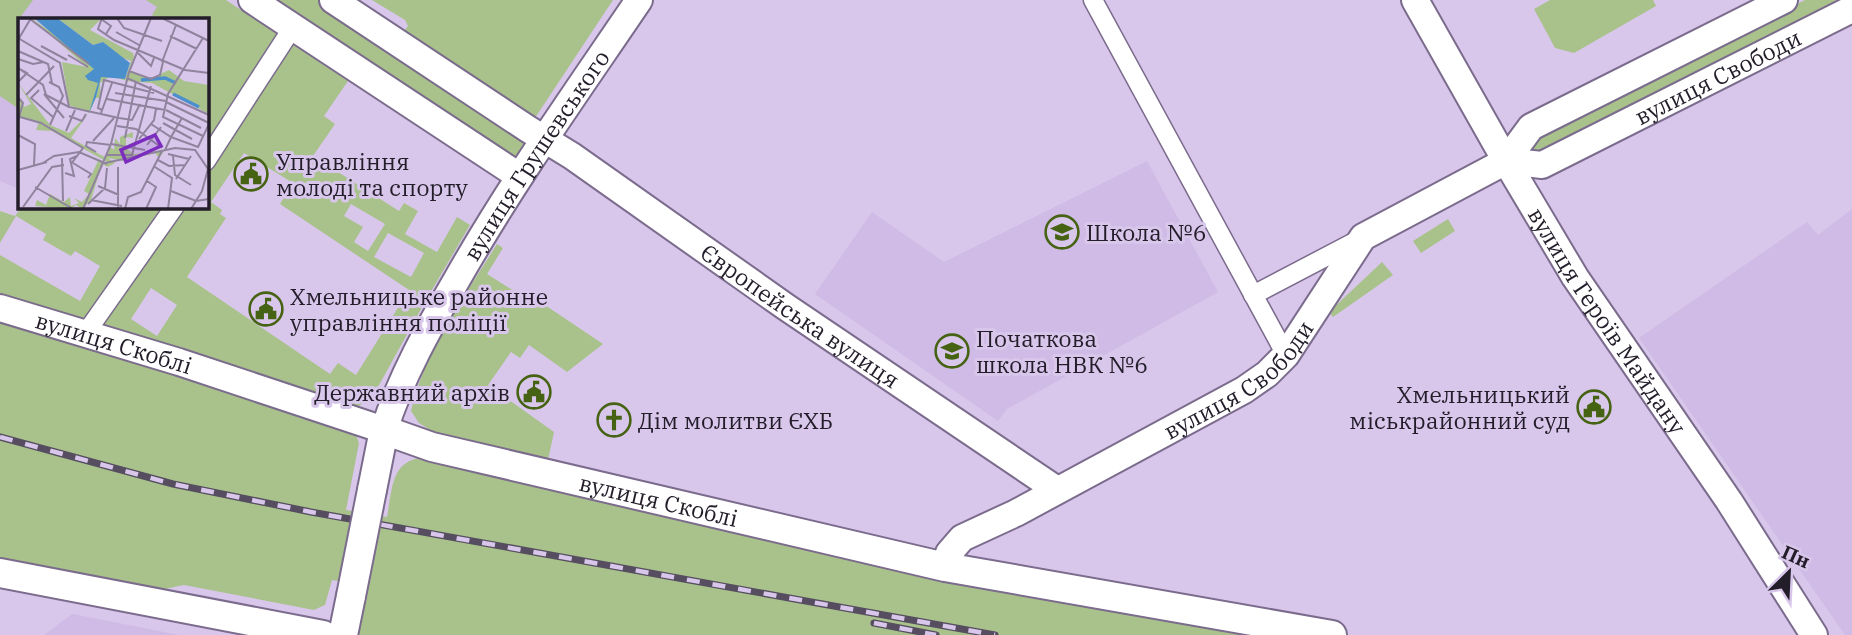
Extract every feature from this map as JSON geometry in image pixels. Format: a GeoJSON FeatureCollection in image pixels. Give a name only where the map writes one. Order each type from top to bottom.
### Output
{"type":"FeatureCollection","features":[{"type":"Feature","properties":{"kind":"main road","name":"вулиця Грушевського"},"geometry":{"type":"LineString","coordinates":[[343,635],[384,430]]}},
{"type":"Feature","properties":{"kind":"main road","name":"вулиця Скоблі"},"geometry":{"type":"LineString","coordinates":[[384,430],[432,447],[946,567],[1332,635]]}},
{"type":"Feature","properties":{"kind":"main road"},"geometry":{"type":"LineString","coordinates":[[0,573],[323,635]]}},
{"type":"Feature","properties":{"kind":"street"},"geometry":{"type":"LineString","coordinates":[[252,0],[519,176]]}},
{"type":"Feature","properties":{"kind":"street","name":"Європейська вулиця"},"geometry":{"type":"LineString","coordinates":[[333,0],[572,156],[786,307],[1057,490]]}},
{"type":"Feature","properties":{"kind":"street","name":"вулиця Грушевського"},"geometry":{"type":"LineString","coordinates":[[384,430],[407,371],[483,234],[519,176],[639,0]]}},
{"type":"Feature","properties":{"kind":"street"},"geometry":{"type":"LineString","coordinates":[[1093,0],[1286,355]]}},
{"type":"Feature","properties":{"kind":"street","name":"вулиця Героїв Майдану"},"geometry":{"type":"LineString","coordinates":[[1415,0],[1575,276],[1729,501],[1814,635]]}},
{"type":"Feature","properties":{"kind":"street","name":"вулиця Свободи"},"geometry":{"type":"LineString","coordinates":[[946,567],[949,553],[962,538],[1244,390],[1267,374],[1286,355],[1363,237],[1506,161],[1531,127],[1784,0]]}},
{"type":"Feature","properties":{"kind":"street","name":"вулиця Свободи"},"geometry":{"type":"LineString","coordinates":[[1506,161],[1542,166],[1852,9]]}},
{"type":"Feature","properties":{"kind":"street"},"geometry":{"type":"LineString","coordinates":[[208,158],[293,27]]}},
{"type":"Feature","properties":{"kind":"street"},"geometry":{"type":"LineString","coordinates":[[85,334],[174,208]]}},
{"type":"Feature","properties":{"kind":"street"},"geometry":{"type":"LineString","coordinates":[[1253,295],[1363,237]]}},
{"type":"Feature","properties":{"kind":"street","name":"вулиця Скоблі"},"geometry":{"type":"LineString","coordinates":[[0,308],[384,430]]}},
{"type":"Feature","properties":{"kind":"shaded area"},"geometry":{"type":"Polygon","coordinates":[[[0,0],[226,0],[207,18],[18,18],[18,189],[0,181],[0,0]]]}},
{"type":"Feature","properties":{"kind":"shaded area"},"geometry":{"type":"Polygon","coordinates":[[[1147,161],[1218,292],[1007,409],[998,421],[815,294],[872,212],[944,262],[1147,161]]]}},
{"type":"Feature","properties":{"kind":"shaded area"},"geometry":{"type":"Polygon","coordinates":[[[1852,209],[1852,635],[1845,635],[1639,338],[1807,222],[1818,235],[1852,209]]]}},
{"type":"Feature","properties":{"kind":"shaded area"},"geometry":{"type":"Polygon","coordinates":[[[73,614],[179,635],[44,635],[73,614]]]}},
{"type":"Feature","properties":{"kind":"green space"},"geometry":{"type":"Polygon","coordinates":[[[0,0],[33,0],[18,18],[18,108],[0,96],[0,0]]]}},
{"type":"Feature","properties":{"kind":"green space"},"geometry":{"type":"Polygon","coordinates":[[[146,0],[226,0],[348,81],[324,116],[335,124],[313,156],[399,211],[404,203],[418,211],[405,234],[437,252],[457,217],[470,225],[373,396],[359,406],[342,407],[335,427],[356,435],[359,443],[346,510],[387,517],[396,475],[407,462],[429,457],[1273,635],[360,635],[350,633],[359,584],[332,580],[325,605],[314,610],[184,585],[155,591],[0,560],[0,255],[80,301],[100,266],[75,251],[71,256],[43,240],[46,234],[16,216],[0,243],[0,211],[15,216],[21,208],[208,208],[208,18],[156,18],[152,15],[157,7],[146,0]],[[244,153],[211,202],[222,210],[220,214],[226,218],[187,277],[330,374],[338,363],[356,375],[409,290],[280,204],[293,183],[244,153]],[[351,204],[344,216],[363,227],[354,242],[368,251],[385,224],[351,204]],[[388,233],[374,257],[411,277],[424,253],[388,233]],[[151,288],[131,319],[157,336],[177,305],[151,288]]]}},
{"type":"Feature","properties":{"kind":"green space"},"geometry":{"type":"Polygon","coordinates":[[[261,0],[324,0],[530,137],[511,165],[261,0]]]}},
{"type":"Feature","properties":{"kind":"green space"},"geometry":{"type":"Polygon","coordinates":[[[372,0],[613,0],[533,121],[401,35],[408,26],[405,20],[372,0]]]}},
{"type":"Feature","properties":{"kind":"green space"},"geometry":{"type":"Polygon","coordinates":[[[1550,0],[1653,0],[1656,6],[1574,53],[1555,48],[1534,9],[1550,0]]]}},
{"type":"Feature","properties":{"kind":"green space"},"geometry":{"type":"Polygon","coordinates":[[[1805,0],[1835,0],[1838,6],[1536,156],[1527,137],[1805,0]]]}},
{"type":"Feature","properties":{"kind":"green space"},"geometry":{"type":"Polygon","coordinates":[[[1448,219],[1455,231],[1421,253],[1413,241],[1448,219]]]}},
{"type":"Feature","properties":{"kind":"green space"},"geometry":{"type":"Polygon","coordinates":[[[497,244],[503,248],[487,274],[522,296],[536,299],[603,344],[567,372],[529,345],[520,358],[511,352],[488,385],[554,432],[548,460],[435,433],[419,423],[411,411],[417,389],[436,345],[497,244]]]}},
{"type":"Feature","properties":{"kind":"green space"},"geometry":{"type":"Polygon","coordinates":[[[1382,262],[1393,275],[1333,317],[1329,312],[1382,262]]]}},
{"type":"Feature","properties":{"kind":"railway"},"geometry":{"type":"LineString","coordinates":[[0,437],[173,484],[311,512],[995,635]]}},
{"type":"Feature","properties":{"kind":"railway"},"geometry":{"type":"LineString","coordinates":[[874,623],[936,635]]}},
{"type":"Feature","properties":{"kind":"place","name":"Управління молоді та спорту"},"geometry":{"type":"Point","coordinates":[251,174]}},
{"type":"Feature","properties":{"kind":"place","name":"Школа №6"},"geometry":{"type":"Point","coordinates":[1062,232]}},
{"type":"Feature","properties":{"kind":"place","name":"Хмельницьке районне управління поліції"},"geometry":{"type":"Point","coordinates":[266,309]}},
{"type":"Feature","properties":{"kind":"place","name":"Початкова школа НВК №6"},"geometry":{"type":"Point","coordinates":[952,351]}},
{"type":"Feature","properties":{"kind":"place","name":"Державний архів"},"geometry":{"type":"Point","coordinates":[534,392]}},
{"type":"Feature","properties":{"kind":"place","name":"Хмельницький міськрайонний суд"},"geometry":{"type":"Point","coordinates":[1594,407]}},
{"type":"Feature","properties":{"kind":"place","name":"Дім молитви ЄХБ"},"geometry":{"type":"Point","coordinates":[614,420]}}]}
